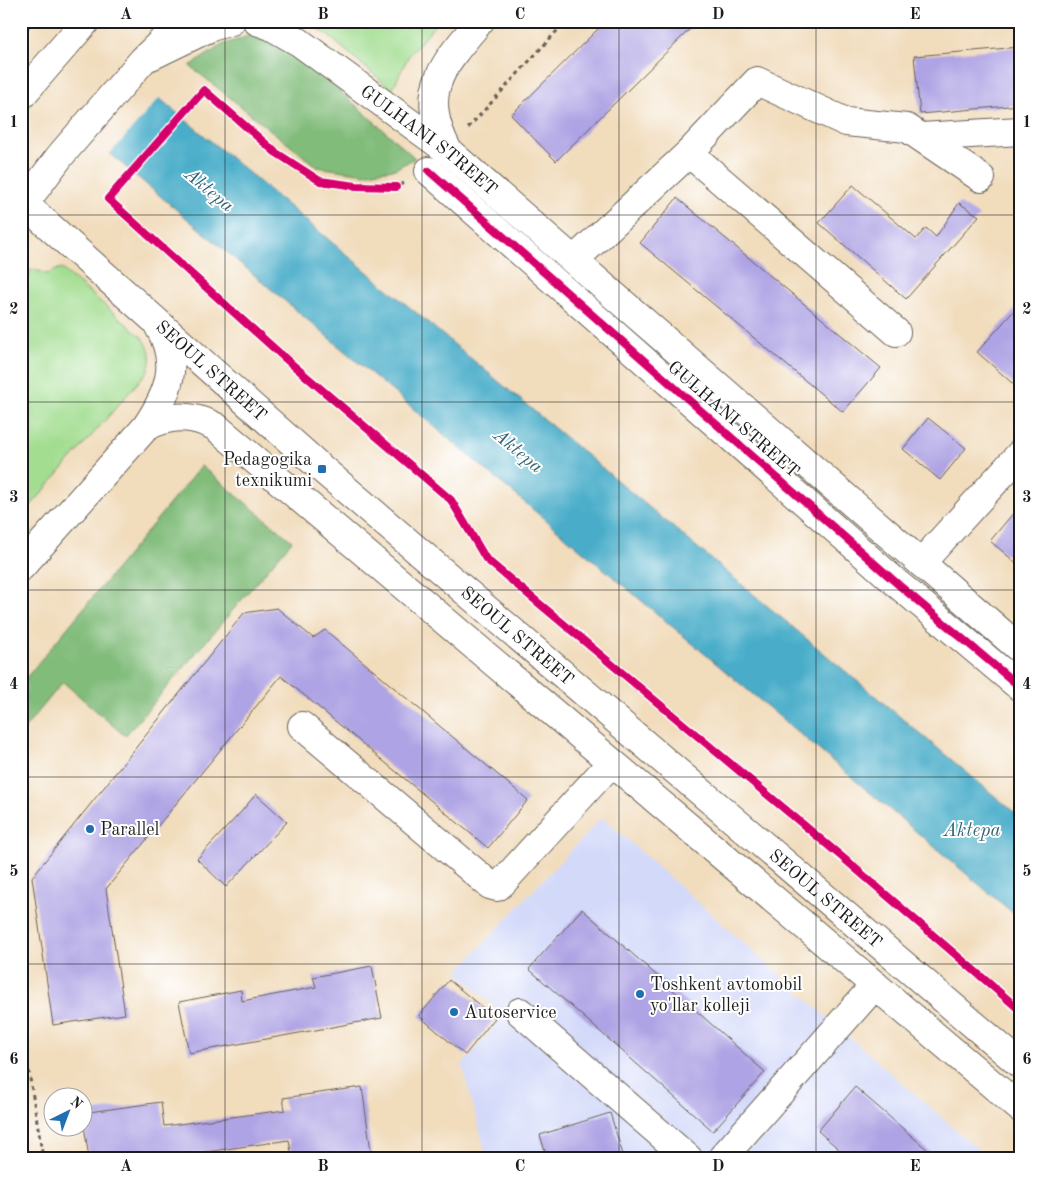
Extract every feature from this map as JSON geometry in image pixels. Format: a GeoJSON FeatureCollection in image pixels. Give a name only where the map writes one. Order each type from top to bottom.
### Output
{"type":"FeatureCollection","features":[{"type":"Feature","properties":{"kind":"main road"},"geometry":{"type":"LineString","coordinates":[[21,96],[86,21]]}},
{"type":"Feature","properties":{"kind":"main road"},"geometry":{"type":"LineString","coordinates":[[143,60],[164,21]]}},
{"type":"Feature","properties":{"kind":"main road"},"geometry":{"type":"LineString","coordinates":[[22,204],[143,60],[183,21]]}},
{"type":"Feature","properties":{"kind":"main road"},"geometry":{"type":"LineString","coordinates":[[143,60],[211,27],[231,21]]}},
{"type":"Feature","properties":{"kind":"main road","name":"GULHANI STREET"},"geometry":{"type":"LineString","coordinates":[[257,21],[271,26],[299,42],[448,151],[1020,649]]}},
{"type":"Feature","properties":{"kind":"main road"},"geometry":{"type":"LineString","coordinates":[[448,151],[436,125],[434,112],[436,88],[444,66],[480,21]]}},
{"type":"Feature","properties":{"kind":"main road"},"geometry":{"type":"LineString","coordinates":[[574,260],[689,152],[756,81],[846,122],[907,128],[981,178]]}},
{"type":"Feature","properties":{"kind":"main road"},"geometry":{"type":"LineString","coordinates":[[921,137],[1020,131]]}},
{"type":"Feature","properties":{"kind":"main road"},"geometry":{"type":"LineString","coordinates":[[689,152],[896,332]]}},
{"type":"Feature","properties":{"kind":"main road","name":"GULHANI STREET"},"geometry":{"type":"LineString","coordinates":[[429,170],[900,586],[1020,687]]}},
{"type":"Feature","properties":{"kind":"main road","name":"SEOUL STREET"},"geometry":{"type":"LineString","coordinates":[[22,204],[322,469],[1020,1064]]}},
{"type":"Feature","properties":{"kind":"main road"},"geometry":{"type":"LineString","coordinates":[[21,567],[146,428],[162,401],[168,388],[170,360],[168,346],[155,320]]}},
{"type":"Feature","properties":{"kind":"main road"},"geometry":{"type":"LineString","coordinates":[[146,428],[164,419],[183,417],[200,420],[216,427],[1020,1108]]}},
{"type":"Feature","properties":{"kind":"main road"},"geometry":{"type":"LineString","coordinates":[[921,563],[1020,454]]}},
{"type":"Feature","properties":{"kind":"main road"},"geometry":{"type":"LineString","coordinates":[[302,726],[490,884],[496,886],[508,876],[611,763]]}},
{"type":"Feature","properties":{"kind":"main road"},"geometry":{"type":"LineString","coordinates":[[722,1158],[875,985]]}},
{"type":"Feature","properties":{"kind":"main road"},"geometry":{"type":"LineString","coordinates":[[520,1012],[688,1158]]}},
{"type":"Feature","properties":{"kind":"path"},"geometry":{"type":"LineString","coordinates":[[21,35],[33,21]]}},
{"type":"Feature","properties":{"kind":"path"},"geometry":{"type":"LineString","coordinates":[[448,151],[566,21]]}},
{"type":"Feature","properties":{"kind":"path"},"geometry":{"type":"LineString","coordinates":[[429,170],[396,187],[356,186],[320,181],[275,152],[204,90],[108,198],[287,360],[451,500],[486,559],[848,862],[1020,1010]]}},
{"type":"Feature","properties":{"kind":"path"},"geometry":{"type":"LineString","coordinates":[[21,1023],[43,1158]]}},
{"type":"Feature","properties":{"kind":"shaded area","name":"Toshkent avtomobil yo'llar kolleji"},"geometry":{"type":"Polygon","coordinates":[[[602,817],[988,1158],[487,1158],[462,1065],[504,1015],[457,972],[602,817]]]}},
{"type":"Feature","properties":{"kind":"green space"},"geometry":{"type":"Polygon","coordinates":[[[307,21],[438,21],[408,57],[392,90],[330,37],[307,21]]]}},
{"type":"Feature","properties":{"kind":"green space"},"geometry":{"type":"Polygon","coordinates":[[[254,34],[289,46],[415,158],[395,169],[365,174],[317,167],[190,66],[222,45],[254,34]]]}},
{"type":"Feature","properties":{"kind":"green space"},"geometry":{"type":"Polygon","coordinates":[[[61,268],[143,338],[148,347],[150,363],[147,372],[21,517],[21,291],[32,269],[47,274],[61,268]]]}},
{"type":"Feature","properties":{"kind":"green space"},"geometry":{"type":"Polygon","coordinates":[[[201,466],[292,541],[125,736],[63,682],[21,733],[21,684],[201,466]]]}},
{"type":"Feature","properties":{"kind":"water","name":"Aktepa"},"geometry":{"type":"Polygon","coordinates":[[[21,21],[67,21],[1020,817],[1020,919],[21,79],[21,21]]]}},
{"type":"Feature","properties":{"kind":"pier"},"geometry":{"type":"Polygon","coordinates":[[[24,21],[71,21],[161,96],[108,156],[21,83],[21,24],[24,21]]]}},
{"type":"Feature","properties":{"kind":"building"},"geometry":{"type":"Polygon","coordinates":[[[606,21],[698,21],[556,161],[511,115],[606,21]]]}},
{"type":"Feature","properties":{"kind":"building"},"geometry":{"type":"Polygon","coordinates":[[[1020,47],[1020,105],[920,114],[914,56],[1020,47]]]}},
{"type":"Feature","properties":{"kind":"building"},"geometry":{"type":"Polygon","coordinates":[[[853,185],[916,239],[926,228],[936,237],[959,203],[979,216],[906,299],[819,223],[853,185]]]}},
{"type":"Feature","properties":{"kind":"building"},"geometry":{"type":"Polygon","coordinates":[[[677,198],[881,368],[843,412],[640,243],[677,198]]]}},
{"type":"Feature","properties":{"kind":"building"},"geometry":{"type":"Polygon","coordinates":[[[1020,304],[1020,390],[977,352],[1020,304]]]}},
{"type":"Feature","properties":{"kind":"building"},"geometry":{"type":"Polygon","coordinates":[[[928,418],[966,448],[940,480],[903,449],[928,418]]]}},
{"type":"Feature","properties":{"kind":"building"},"geometry":{"type":"Polygon","coordinates":[[[1020,505],[1020,566],[990,541],[1020,505]]]}},
{"type":"Feature","properties":{"kind":"building"},"geometry":{"type":"Polygon","coordinates":[[[277,608],[313,638],[325,630],[528,800],[488,848],[281,676],[106,889],[125,1014],[53,1025],[32,877],[244,613],[277,608]]]}},
{"type":"Feature","properties":{"kind":"building"},"geometry":{"type":"Polygon","coordinates":[[[256,794],[287,822],[226,887],[197,859],[256,794]]]}},
{"type":"Feature","properties":{"kind":"building"},"geometry":{"type":"Polygon","coordinates":[[[582,909],[765,1072],[713,1131],[529,969],[582,909]]]}},
{"type":"Feature","properties":{"kind":"building"},"geometry":{"type":"Polygon","coordinates":[[[372,966],[382,1018],[189,1053],[179,1002],[241,990],[242,1001],[316,987],[313,977],[372,966]]]}},
{"type":"Feature","properties":{"kind":"building"},"geometry":{"type":"Polygon","coordinates":[[[449,980],[495,1018],[465,1055],[419,1016],[449,980]]]}},
{"type":"Feature","properties":{"kind":"building"},"geometry":{"type":"Polygon","coordinates":[[[362,1087],[372,1158],[292,1158],[289,1140],[164,1158],[89,1158],[86,1136],[92,1136],[92,1112],[161,1102],[164,1126],[285,1110],[283,1098],[362,1087]]]}},
{"type":"Feature","properties":{"kind":"building"},"geometry":{"type":"Polygon","coordinates":[[[855,1087],[937,1158],[849,1158],[818,1131],[855,1087]]]}},
{"type":"Feature","properties":{"kind":"building"},"geometry":{"type":"Polygon","coordinates":[[[610,1113],[624,1158],[547,1158],[540,1135],[610,1113]]]}},
{"type":"Feature","properties":{"kind":"cycle path"},"geometry":{"type":"LineString","coordinates":[[396,187],[356,186],[320,181],[275,152],[204,90],[108,199],[287,360],[451,500],[486,559],[848,862],[1020,1010]]}},
{"type":"Feature","properties":{"kind":"cycle path"},"geometry":{"type":"LineString","coordinates":[[429,171],[900,586],[1020,687]]}},
{"type":"Feature","properties":{"kind":"place","name":"Pedagogika texnikumi"},"geometry":{"type":"Point","coordinates":[322,469]}},
{"type":"Feature","properties":{"kind":"place","name":"Parallel"},"geometry":{"type":"Point","coordinates":[90,829]}},
{"type":"Feature","properties":{"kind":"place","name":"Toshkent avtomobil yo'llar kolleji"},"geometry":{"type":"Point","coordinates":[640,994]}},
{"type":"Feature","properties":{"kind":"place","name":"Autoservice"},"geometry":{"type":"Point","coordinates":[454,1012]}}]}
